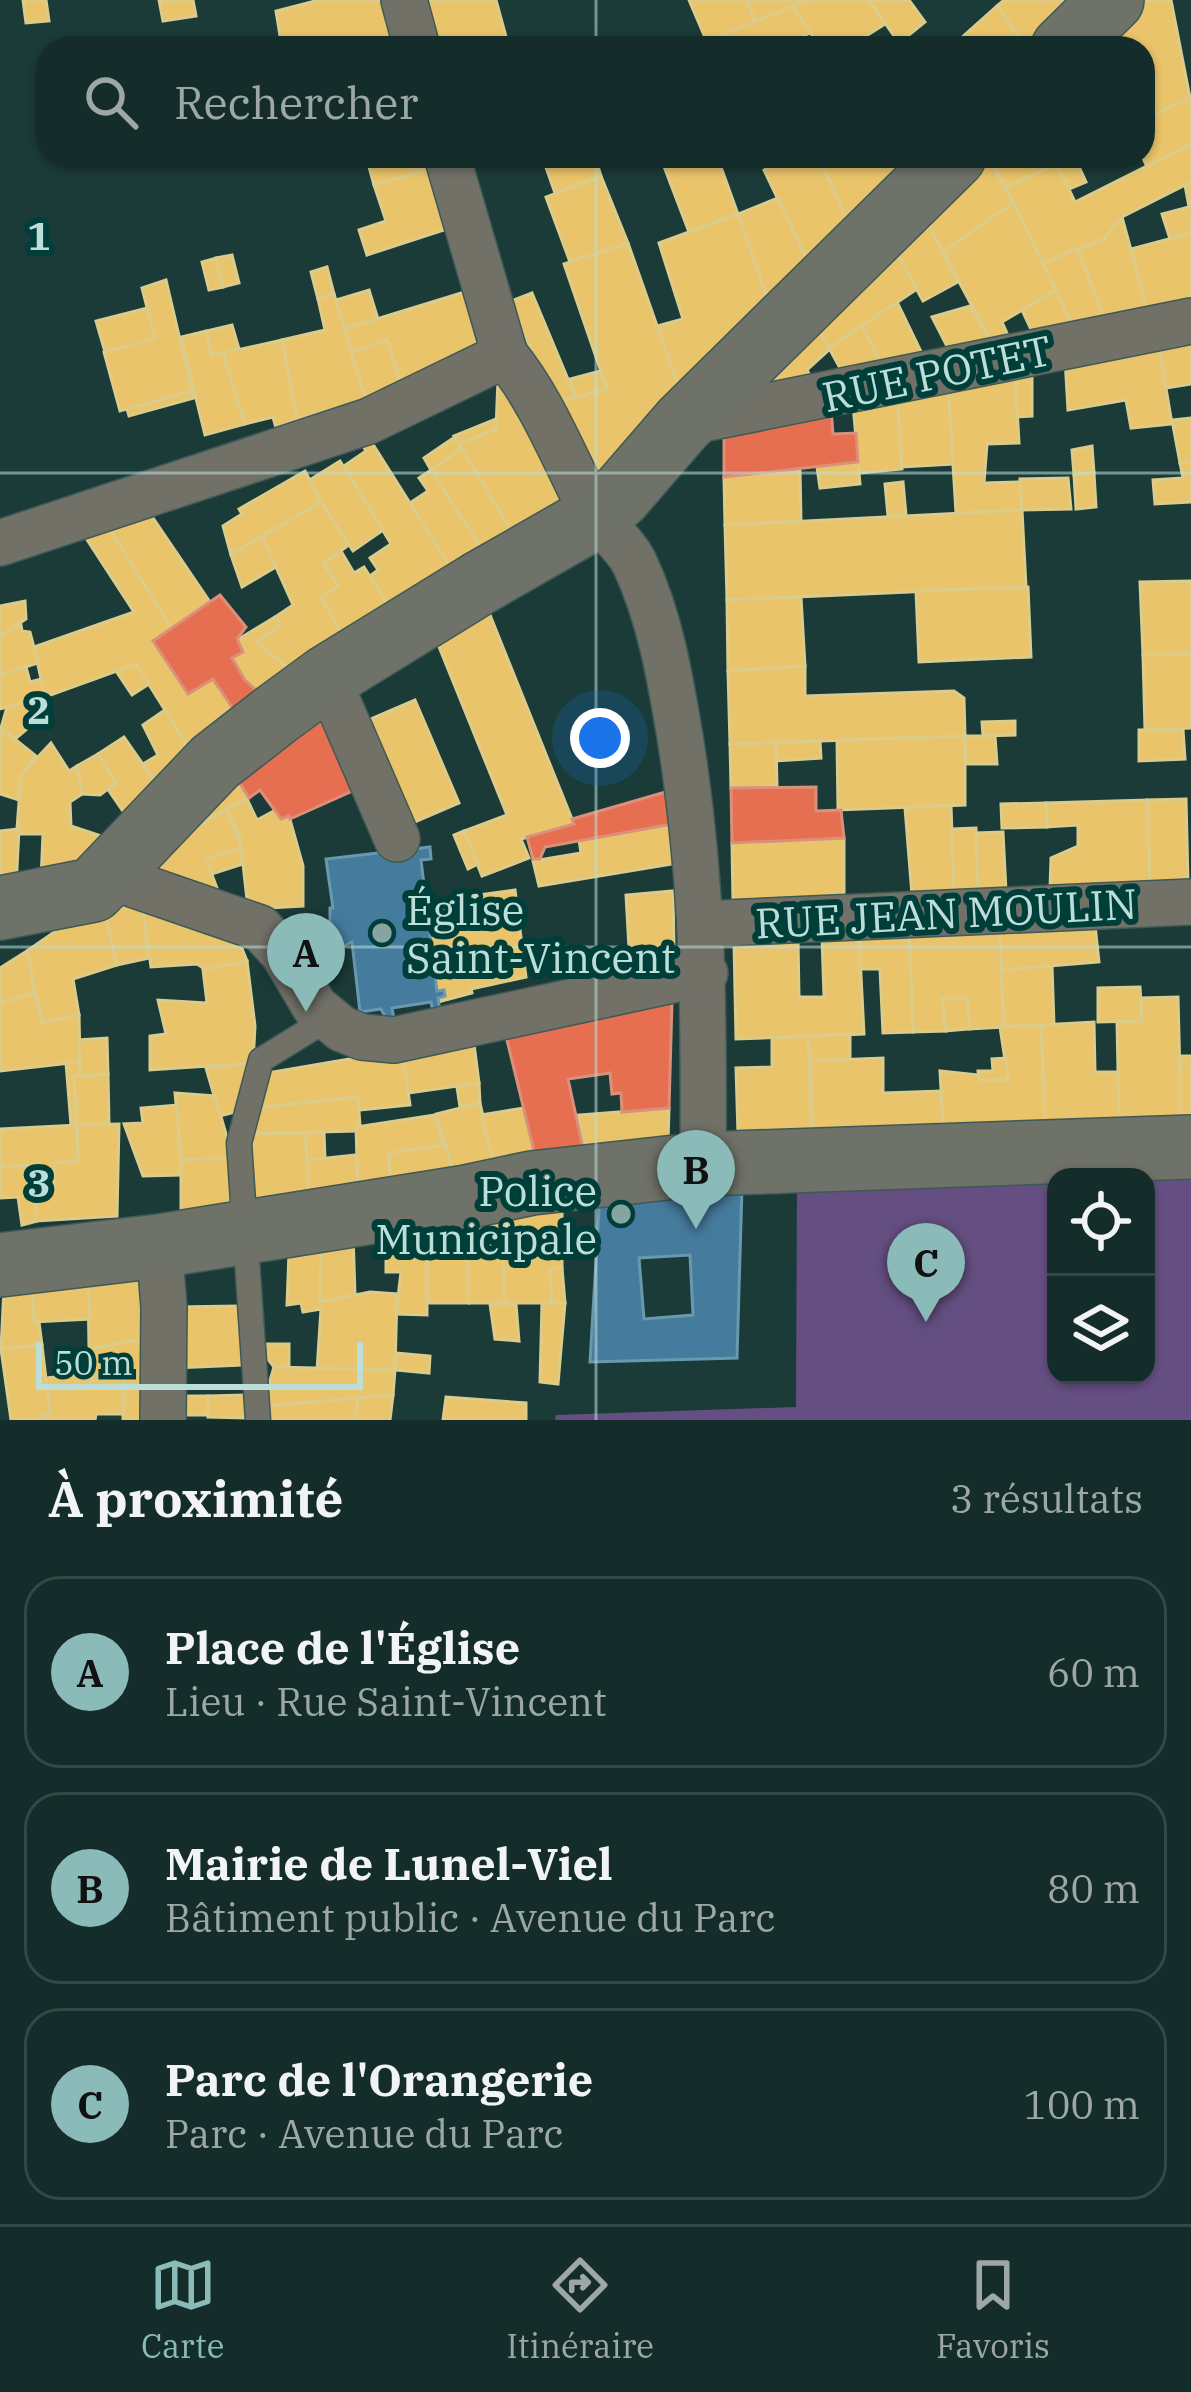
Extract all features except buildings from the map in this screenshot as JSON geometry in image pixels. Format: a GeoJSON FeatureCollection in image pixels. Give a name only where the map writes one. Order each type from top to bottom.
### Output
{"type":"FeatureCollection","features":[{"type":"Feature","properties":{"kind":"street"},"geometry":{"type":"LineString","coordinates":[[404,0],[414,36]]}},
{"type":"Feature","properties":{"kind":"street"},"geometry":{"type":"LineString","coordinates":[[1075,36],[1112,0]]}},
{"type":"Feature","properties":{"kind":"street"},"geometry":{"type":"LineString","coordinates":[[451,168],[506,355],[525,379],[595,518],[618,537],[633,560],[657,621],[696,835],[705,973],[704,1164]]}},
{"type":"Feature","properties":{"kind":"street"},"geometry":{"type":"LineString","coordinates":[[0,908],[93,890],[215,762],[327,677],[595,518],[682,423],[942,168]]}},
{"type":"Feature","properties":{"kind":"street","name":"RUE POTET"},"geometry":{"type":"LineString","coordinates":[[682,423],[1191,321]]}},
{"type":"Feature","properties":{"kind":"street"},"geometry":{"type":"LineString","coordinates":[[0,543],[369,421],[506,355]]}},
{"type":"Feature","properties":{"kind":"street"},"geometry":{"type":"LineString","coordinates":[[327,677],[398,839]]}},
{"type":"Feature","properties":{"kind":"street"},"geometry":{"type":"LineString","coordinates":[[109,876],[260,928],[283,953],[314,1006],[342,1029],[362,1037],[394,1040],[705,973]]}},
{"type":"Feature","properties":{"kind":"street","name":"RUE JEAN MOULIN"},"geometry":{"type":"LineString","coordinates":[[702,924],[1191,902]]}},
{"type":"Feature","properties":{"kind":"street"},"geometry":{"type":"LineString","coordinates":[[0,1265],[159,1246],[532,1183],[704,1164],[1191,1147]]}},
{"type":"Feature","properties":{"kind":"street"},"geometry":{"type":"LineString","coordinates":[[159,1246],[164,1408]]}},
{"type":"Feature","properties":{"kind":"lane"},"geometry":{"type":"LineString","coordinates":[[258,1420],[238,1143],[261,1060],[329,1018]]}},
{"type":"Feature","properties":{"kind":"shaded area"},"geometry":{"type":"Polygon","coordinates":[[[1191,1171],[1191,1420],[555,1420],[556,1415],[796,1407],[797,1185],[1047,1176],[1047,1384],[1155,1384],[1155,1172],[1191,1171]]]}},
{"type":"Feature","properties":{"kind":"place","name":"Église Saint-Vincent"},"geometry":{"type":"Point","coordinates":[382,933]}},
{"type":"Feature","properties":{"kind":"place","name":"Place de l'Église"},"geometry":{"type":"Point","coordinates":[306,1012]}},
{"type":"Feature","properties":{"kind":"place","name":"Police Municipale"},"geometry":{"type":"Point","coordinates":[621,1214]}},
{"type":"Feature","properties":{"kind":"place","name":"Mairie de Lunel-Viel"},"geometry":{"type":"Point","coordinates":[696,1229]}},
{"type":"Feature","properties":{"kind":"place","name":"Parc de l'Orangerie"},"geometry":{"type":"Point","coordinates":[926,1322]}}]}
